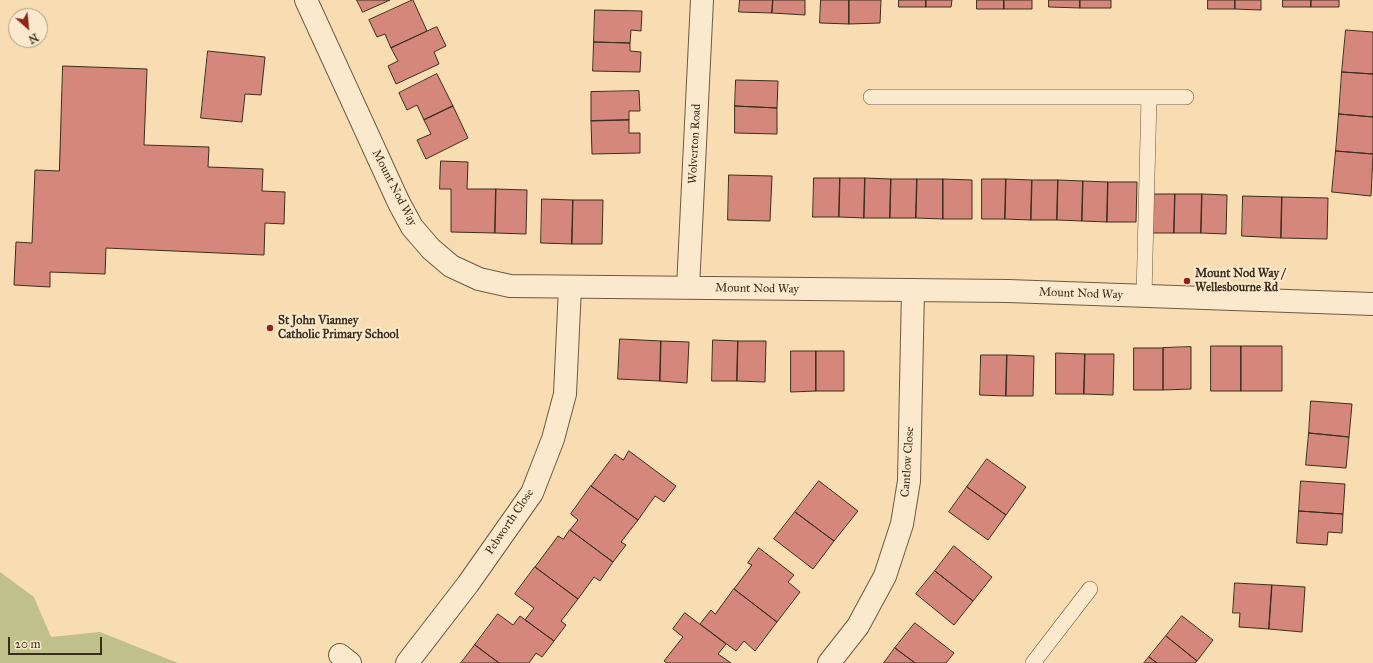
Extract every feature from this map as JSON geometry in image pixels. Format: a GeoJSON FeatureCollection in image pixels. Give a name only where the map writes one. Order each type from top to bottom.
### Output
{"type":"FeatureCollection","features":[{"type":"Feature","properties":{"kind":"street","name":"Mount Nod Way"},"geometry":{"type":"LineString","coordinates":[[306,0],[399,203],[412,227],[431,249],[451,266],[479,279],[510,286],[913,290],[1373,304]]}},
{"type":"Feature","properties":{"kind":"street","name":"Wolverton Road"},"geometry":{"type":"LineString","coordinates":[[688,288],[702,0]]}},
{"type":"Feature","properties":{"kind":"street","name":"Pebworth Close"},"geometry":{"type":"LineString","coordinates":[[407,663],[468,584],[532,493],[553,439],[565,394],[570,287]]}},
{"type":"Feature","properties":{"kind":"street","name":"Cantlow Close"},"geometry":{"type":"LineString","coordinates":[[829,663],[858,626],[885,576],[902,524],[909,481],[913,290]]}},
{"type":"Feature","properties":{"kind":"lane"},"geometry":{"type":"LineString","coordinates":[[871,97],[1186,97]]}},
{"type":"Feature","properties":{"kind":"lane"},"geometry":{"type":"LineString","coordinates":[[1144,296],[1148,97]]}},
{"type":"Feature","properties":{"kind":"lane"},"geometry":{"type":"LineString","coordinates":[[1032,663],[1090,589]]}},
{"type":"Feature","properties":{"kind":"green space"},"geometry":{"type":"Polygon","coordinates":[[[0,572],[34,597],[51,637],[100,632],[178,663],[0,663],[0,572]]]}},
{"type":"Feature","properties":{"kind":"building"},"geometry":{"type":"Polygon","coordinates":[[[357,0],[390,0],[363,12],[357,0]]]}},
{"type":"Feature","properties":{"kind":"building"},"geometry":{"type":"Polygon","coordinates":[[[413,0],[427,31],[391,48],[385,34],[377,37],[369,20],[413,0]]]}},
{"type":"Feature","properties":{"kind":"building"},"geometry":{"type":"Polygon","coordinates":[[[740,0],[773,0],[772,13],[739,12],[740,0]]]}},
{"type":"Feature","properties":{"kind":"building"},"geometry":{"type":"Polygon","coordinates":[[[773,0],[805,0],[805,15],[772,13],[773,0]]]}},
{"type":"Feature","properties":{"kind":"building"},"geometry":{"type":"Polygon","coordinates":[[[821,0],[849,0],[849,24],[820,23],[821,0]]]}},
{"type":"Feature","properties":{"kind":"building"},"geometry":{"type":"Polygon","coordinates":[[[849,0],[881,0],[880,23],[849,24],[849,0]]]}},
{"type":"Feature","properties":{"kind":"building"},"geometry":{"type":"Polygon","coordinates":[[[899,0],[926,0],[926,7],[899,7],[899,0]]]}},
{"type":"Feature","properties":{"kind":"building"},"geometry":{"type":"Polygon","coordinates":[[[926,0],[952,0],[951,7],[926,7],[926,0]]]}},
{"type":"Feature","properties":{"kind":"building"},"geometry":{"type":"Polygon","coordinates":[[[977,0],[1004,0],[1004,9],[977,9],[977,0]]]}},
{"type":"Feature","properties":{"kind":"building"},"geometry":{"type":"Polygon","coordinates":[[[1004,0],[1032,0],[1032,9],[1004,9],[1004,0]]]}},
{"type":"Feature","properties":{"kind":"building"},"geometry":{"type":"Polygon","coordinates":[[[1049,0],[1080,0],[1080,8],[1049,7],[1049,0]]]}},
{"type":"Feature","properties":{"kind":"building"},"geometry":{"type":"Polygon","coordinates":[[[1080,0],[1111,0],[1111,8],[1080,8],[1080,0]]]}},
{"type":"Feature","properties":{"kind":"building"},"geometry":{"type":"Polygon","coordinates":[[[1208,0],[1235,0],[1235,9],[1208,9],[1208,0]]]}},
{"type":"Feature","properties":{"kind":"building"},"geometry":{"type":"Polygon","coordinates":[[[1235,0],[1261,0],[1261,10],[1235,9],[1235,0]]]}},
{"type":"Feature","properties":{"kind":"building"},"geometry":{"type":"Polygon","coordinates":[[[1283,0],[1311,0],[1311,7],[1283,7],[1283,0]]]}},
{"type":"Feature","properties":{"kind":"building"},"geometry":{"type":"Polygon","coordinates":[[[1311,0],[1339,0],[1339,7],[1311,7],[1311,0]]]}},
{"type":"Feature","properties":{"kind":"building"},"geometry":{"type":"Polygon","coordinates":[[[595,10],[642,11],[641,31],[631,30],[630,43],[594,42],[595,10]]]}},
{"type":"Feature","properties":{"kind":"building"},"geometry":{"type":"Polygon","coordinates":[[[437,27],[446,46],[434,52],[439,64],[396,84],[388,66],[398,61],[391,48],[437,27]]]}},
{"type":"Feature","properties":{"kind":"building"},"geometry":{"type":"Polygon","coordinates":[[[1346,30],[1373,32],[1373,74],[1342,72],[1346,30]]]}},
{"type":"Feature","properties":{"kind":"building"},"geometry":{"type":"Polygon","coordinates":[[[594,42],[630,43],[630,51],[641,52],[640,72],[593,71],[594,42]]]}},
{"type":"Feature","properties":{"kind":"building"},"geometry":{"type":"Polygon","coordinates":[[[208,51],[265,57],[261,95],[245,94],[242,122],[201,118],[208,51]]]}},
{"type":"Feature","properties":{"kind":"building"},"geometry":{"type":"Polygon","coordinates":[[[63,66],[147,69],[144,145],[209,147],[208,167],[263,169],[262,191],[285,192],[284,224],[265,223],[264,255],[106,248],[105,274],[50,272],[50,287],[14,285],[16,242],[32,243],[35,170],[59,171],[63,66]]]}},
{"type":"Feature","properties":{"kind":"building"},"geometry":{"type":"Polygon","coordinates":[[[1342,72],[1373,74],[1373,117],[1339,114],[1342,72]]]}},
{"type":"Feature","properties":{"kind":"building"},"geometry":{"type":"Polygon","coordinates":[[[437,74],[453,106],[424,120],[417,105],[407,110],[399,93],[437,74]]]}},
{"type":"Feature","properties":{"kind":"building"},"geometry":{"type":"Polygon","coordinates":[[[736,80],[778,81],[777,108],[735,106],[736,80]]]}},
{"type":"Feature","properties":{"kind":"building"},"geometry":{"type":"Polygon","coordinates":[[[639,91],[640,111],[629,111],[629,120],[591,121],[591,92],[639,91]]]}},
{"type":"Feature","properties":{"kind":"building"},"geometry":{"type":"Polygon","coordinates":[[[453,106],[468,138],[426,159],[417,140],[431,134],[424,120],[453,106]]]}},
{"type":"Feature","properties":{"kind":"building"},"geometry":{"type":"Polygon","coordinates":[[[735,106],[777,108],[777,134],[735,133],[735,106]]]}},
{"type":"Feature","properties":{"kind":"building"},"geometry":{"type":"Polygon","coordinates":[[[1339,114],[1373,117],[1373,154],[1336,151],[1339,114]]]}},
{"type":"Feature","properties":{"kind":"building"},"geometry":{"type":"Polygon","coordinates":[[[629,120],[629,133],[640,133],[640,153],[592,154],[591,121],[629,120]]]}},
{"type":"Feature","properties":{"kind":"building"},"geometry":{"type":"Polygon","coordinates":[[[1336,151],[1373,154],[1371,196],[1332,192],[1336,151]]]}},
{"type":"Feature","properties":{"kind":"building"},"geometry":{"type":"Polygon","coordinates":[[[441,161],[468,162],[467,189],[496,189],[495,233],[451,232],[451,189],[440,189],[441,161]]]}},
{"type":"Feature","properties":{"kind":"building"},"geometry":{"type":"Polygon","coordinates":[[[729,175],[772,176],[770,221],[728,220],[729,175]]]}},
{"type":"Feature","properties":{"kind":"building"},"geometry":{"type":"Polygon","coordinates":[[[814,178],[840,178],[839,217],[813,217],[814,178]]]}},
{"type":"Feature","properties":{"kind":"building"},"geometry":{"type":"Polygon","coordinates":[[[840,178],[865,178],[864,218],[839,217],[840,178]]]}},
{"type":"Feature","properties":{"kind":"building"},"geometry":{"type":"Polygon","coordinates":[[[865,178],[891,179],[890,218],[864,218],[865,178]]]}},
{"type":"Feature","properties":{"kind":"building"},"geometry":{"type":"Polygon","coordinates":[[[891,179],[917,179],[916,218],[890,218],[891,179]]]}},
{"type":"Feature","properties":{"kind":"building"},"geometry":{"type":"Polygon","coordinates":[[[917,179],[943,179],[943,219],[916,218],[917,179]]]}},
{"type":"Feature","properties":{"kind":"building"},"geometry":{"type":"Polygon","coordinates":[[[943,179],[972,180],[972,219],[943,219],[943,179]]]}},
{"type":"Feature","properties":{"kind":"building"},"geometry":{"type":"Polygon","coordinates":[[[982,179],[1006,179],[1005,219],[982,219],[982,179]]]}},
{"type":"Feature","properties":{"kind":"building"},"geometry":{"type":"Polygon","coordinates":[[[1006,179],[1032,180],[1031,220],[1005,219],[1006,179]]]}},
{"type":"Feature","properties":{"kind":"building"},"geometry":{"type":"Polygon","coordinates":[[[1032,180],[1058,180],[1057,220],[1031,220],[1032,180]]]}},
{"type":"Feature","properties":{"kind":"building"},"geometry":{"type":"Polygon","coordinates":[[[1058,180],[1083,181],[1082,221],[1057,220],[1058,180]]]}},
{"type":"Feature","properties":{"kind":"building"},"geometry":{"type":"Polygon","coordinates":[[[1083,181],[1108,182],[1107,222],[1082,221],[1083,181]]]}},
{"type":"Feature","properties":{"kind":"building"},"geometry":{"type":"Polygon","coordinates":[[[1108,182],[1137,182],[1136,222],[1107,222],[1108,182]]]}},
{"type":"Feature","properties":{"kind":"building"},"geometry":{"type":"Polygon","coordinates":[[[496,189],[527,190],[526,234],[495,233],[496,189]]]}},
{"type":"Feature","properties":{"kind":"building"},"geometry":{"type":"Polygon","coordinates":[[[1152,194],[1175,194],[1174,233],[1152,233],[1152,194]]]}},
{"type":"Feature","properties":{"kind":"building"},"geometry":{"type":"Polygon","coordinates":[[[1175,194],[1202,194],[1201,233],[1174,233],[1175,194]]]}},
{"type":"Feature","properties":{"kind":"building"},"geometry":{"type":"Polygon","coordinates":[[[1202,194],[1227,195],[1226,234],[1201,233],[1202,194]]]}},
{"type":"Feature","properties":{"kind":"building"},"geometry":{"type":"Polygon","coordinates":[[[1243,196],[1282,197],[1281,238],[1242,236],[1243,196]]]}},
{"type":"Feature","properties":{"kind":"building"},"geometry":{"type":"Polygon","coordinates":[[[1282,197],[1328,198],[1327,239],[1281,238],[1282,197]]]}},
{"type":"Feature","properties":{"kind":"building"},"geometry":{"type":"Polygon","coordinates":[[[542,199],[573,200],[572,244],[541,243],[542,199]]]}},
{"type":"Feature","properties":{"kind":"building"},"geometry":{"type":"Polygon","coordinates":[[[573,200],[603,200],[602,244],[572,244],[573,200]]]}},
{"type":"Feature","properties":{"kind":"building"},"geometry":{"type":"Polygon","coordinates":[[[620,339],[661,341],[660,381],[618,379],[620,339]]]}},
{"type":"Feature","properties":{"kind":"building"},"geometry":{"type":"Polygon","coordinates":[[[713,340],[738,341],[737,381],[712,381],[713,340]]]}},
{"type":"Feature","properties":{"kind":"building"},"geometry":{"type":"Polygon","coordinates":[[[661,341],[689,342],[687,383],[660,381],[661,341]]]}},
{"type":"Feature","properties":{"kind":"building"},"geometry":{"type":"Polygon","coordinates":[[[738,341],[766,341],[765,382],[737,381],[738,341]]]}},
{"type":"Feature","properties":{"kind":"building"},"geometry":{"type":"Polygon","coordinates":[[[1211,346],[1241,346],[1241,391],[1211,391],[1211,346]]]}},
{"type":"Feature","properties":{"kind":"building"},"geometry":{"type":"Polygon","coordinates":[[[1241,346],[1282,346],[1282,391],[1241,391],[1241,346]]]}},
{"type":"Feature","properties":{"kind":"building"},"geometry":{"type":"Polygon","coordinates":[[[1191,347],[1191,389],[1163,390],[1163,348],[1191,347]]]}},
{"type":"Feature","properties":{"kind":"building"},"geometry":{"type":"Polygon","coordinates":[[[1134,348],[1163,348],[1163,390],[1134,390],[1134,348]]]}},
{"type":"Feature","properties":{"kind":"building"},"geometry":{"type":"Polygon","coordinates":[[[791,351],[816,351],[816,391],[791,392],[791,351]]]}},
{"type":"Feature","properties":{"kind":"building"},"geometry":{"type":"Polygon","coordinates":[[[816,351],[844,351],[844,391],[816,391],[816,351]]]}},
{"type":"Feature","properties":{"kind":"building"},"geometry":{"type":"Polygon","coordinates":[[[1056,353],[1085,354],[1084,394],[1056,394],[1056,353]]]}},
{"type":"Feature","properties":{"kind":"building"},"geometry":{"type":"Polygon","coordinates":[[[1085,354],[1114,354],[1113,395],[1084,394],[1085,354]]]}},
{"type":"Feature","properties":{"kind":"building"},"geometry":{"type":"Polygon","coordinates":[[[981,355],[1007,355],[1006,396],[980,395],[981,355]]]}},
{"type":"Feature","properties":{"kind":"building"},"geometry":{"type":"Polygon","coordinates":[[[1007,355],[1034,356],[1033,396],[1006,396],[1007,355]]]}},
{"type":"Feature","properties":{"kind":"building"},"geometry":{"type":"Polygon","coordinates":[[[1311,401],[1352,404],[1349,437],[1309,433],[1311,401]]]}},
{"type":"Feature","properties":{"kind":"building"},"geometry":{"type":"Polygon","coordinates":[[[1309,433],[1349,437],[1346,468],[1306,465],[1309,433]]]}},
{"type":"Feature","properties":{"kind":"building"},"geometry":{"type":"Polygon","coordinates":[[[629,451],[676,486],[664,502],[655,496],[638,520],[591,486],[615,454],[623,460],[629,451]]]}},
{"type":"Feature","properties":{"kind":"building"},"geometry":{"type":"Polygon","coordinates":[[[987,459],[1026,487],[1006,515],[967,487],[987,459]]]}},
{"type":"Feature","properties":{"kind":"building"},"geometry":{"type":"Polygon","coordinates":[[[819,481],[858,511],[834,541],[795,512],[819,481]]]}},
{"type":"Feature","properties":{"kind":"building"},"geometry":{"type":"Polygon","coordinates":[[[1301,481],[1345,484],[1343,514],[1299,511],[1301,481]]]}},
{"type":"Feature","properties":{"kind":"building"},"geometry":{"type":"Polygon","coordinates":[[[591,486],[638,520],[621,542],[626,545],[613,562],[570,530],[578,520],[571,514],[591,486]]]}},
{"type":"Feature","properties":{"kind":"building"},"geometry":{"type":"Polygon","coordinates":[[[967,487],[1006,515],[988,540],[949,512],[967,487]]]}},
{"type":"Feature","properties":{"kind":"building"},"geometry":{"type":"Polygon","coordinates":[[[1299,511],[1343,514],[1342,533],[1328,532],[1327,545],[1297,543],[1299,511]]]}},
{"type":"Feature","properties":{"kind":"building"},"geometry":{"type":"Polygon","coordinates":[[[795,512],[834,541],[813,569],[774,539],[795,512]]]}},
{"type":"Feature","properties":{"kind":"building"},"geometry":{"type":"Polygon","coordinates":[[[570,530],[613,562],[600,581],[594,577],[578,599],[535,567],[558,536],[563,539],[570,530]]]}},
{"type":"Feature","properties":{"kind":"building"},"geometry":{"type":"Polygon","coordinates":[[[954,546],[992,577],[973,601],[935,571],[954,546]]]}},
{"type":"Feature","properties":{"kind":"building"},"geometry":{"type":"Polygon","coordinates":[[[759,548],[794,575],[788,582],[800,592],[777,622],[734,589],[752,565],[748,563],[759,548]]]}},
{"type":"Feature","properties":{"kind":"building"},"geometry":{"type":"Polygon","coordinates":[[[535,567],[578,599],[561,621],[566,625],[554,641],[525,620],[534,608],[515,594],[535,567]]]}},
{"type":"Feature","properties":{"kind":"building"},"geometry":{"type":"Polygon","coordinates":[[[935,571],[973,601],[954,625],[916,594],[935,571]]]}},
{"type":"Feature","properties":{"kind":"building"},"geometry":{"type":"Polygon","coordinates":[[[1235,583],[1272,585],[1269,629],[1239,627],[1240,613],[1233,613],[1235,583]]]}},
{"type":"Feature","properties":{"kind":"building"},"geometry":{"type":"Polygon","coordinates":[[[1272,585],[1305,587],[1302,632],[1269,629],[1272,585]]]}},
{"type":"Feature","properties":{"kind":"building"},"geometry":{"type":"Polygon","coordinates":[[[734,589],[777,622],[755,651],[744,641],[736,651],[700,624],[711,610],[715,614],[734,589]]]}},
{"type":"Feature","properties":{"kind":"building"},"geometry":{"type":"Polygon","coordinates":[[[685,613],[726,644],[718,654],[731,663],[667,663],[664,661],[683,637],[673,629],[685,613]]]}},
{"type":"Feature","properties":{"kind":"building"},"geometry":{"type":"Polygon","coordinates":[[[498,614],[513,625],[520,616],[554,641],[542,657],[536,653],[529,663],[499,663],[475,645],[498,614]]]}},
{"type":"Feature","properties":{"kind":"building"},"geometry":{"type":"Polygon","coordinates":[[[1182,616],[1213,640],[1197,661],[1166,636],[1182,616]]]}},
{"type":"Feature","properties":{"kind":"building"},"geometry":{"type":"Polygon","coordinates":[[[915,623],[954,653],[946,663],[915,663],[895,648],[915,623]]]}},
{"type":"Feature","properties":{"kind":"building"},"geometry":{"type":"Polygon","coordinates":[[[1166,636],[1197,661],[1195,663],[1157,663],[1149,657],[1166,636]]]}},
{"type":"Feature","properties":{"kind":"building"},"geometry":{"type":"Polygon","coordinates":[[[475,645],[499,663],[461,663],[475,645]]]}},
{"type":"Feature","properties":{"kind":"building"},"geometry":{"type":"Polygon","coordinates":[[[895,648],[915,663],[884,663],[895,648]]]}},
{"type":"Feature","properties":{"kind":"building"},"geometry":{"type":"Polygon","coordinates":[[[1149,657],[1157,663],[1144,663],[1149,657]]]}},
{"type":"Feature","properties":{"kind":"place","name":"Mount Nod Way / Wellesbourne Rd"},"geometry":{"type":"Point","coordinates":[1187,281]}},
{"type":"Feature","properties":{"kind":"place","name":"St John Vianney Catholic Primary School"},"geometry":{"type":"Point","coordinates":[270,328]}}]}
